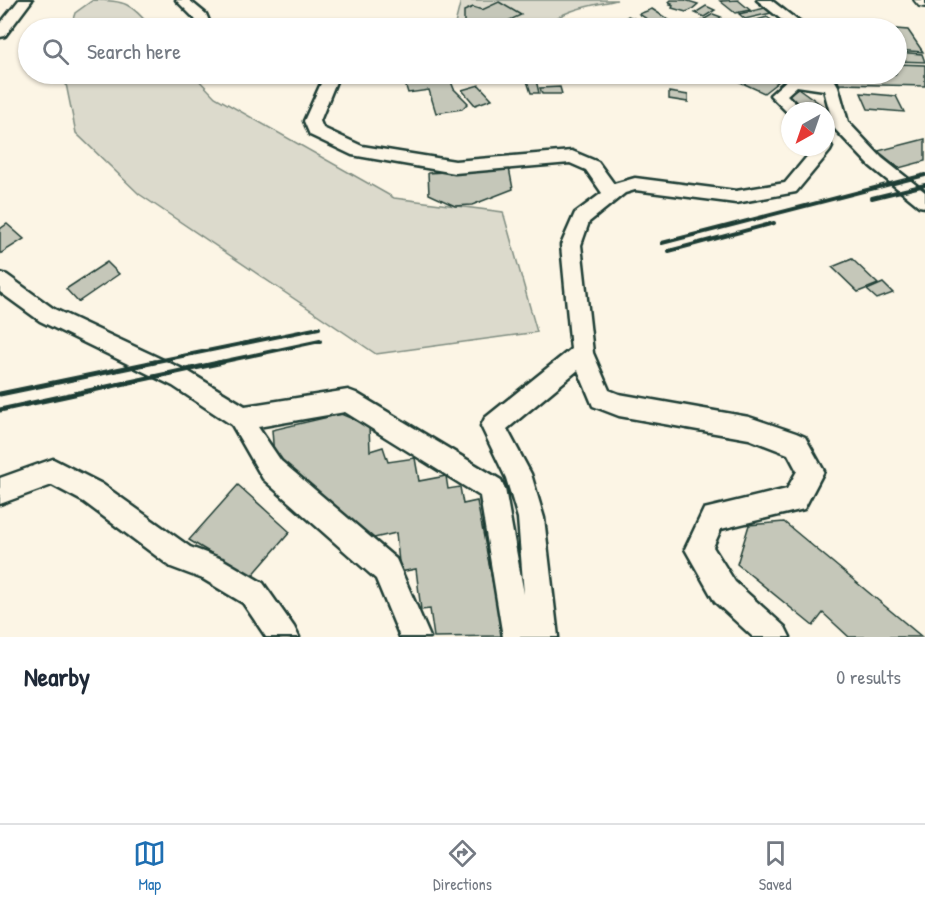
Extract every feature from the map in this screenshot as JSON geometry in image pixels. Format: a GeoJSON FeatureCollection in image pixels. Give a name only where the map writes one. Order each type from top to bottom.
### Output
{"type":"FeatureCollection","features":[{"type":"Feature","properties":{"kind":"street"},"geometry":{"type":"LineString","coordinates":[[0,33],[26,0]]}},
{"type":"Feature","properties":{"kind":"street"},"geometry":{"type":"LineString","coordinates":[[182,0],[201,18]]}},
{"type":"Feature","properties":{"kind":"street"},"geometry":{"type":"LineString","coordinates":[[763,0],[778,4],[791,18]]}},
{"type":"Feature","properties":{"kind":"street"},"geometry":{"type":"LineString","coordinates":[[328,84],[312,121],[316,131],[357,151],[455,167],[572,157],[592,166],[612,194]]}},
{"type":"Feature","properties":{"kind":"street"},"geometry":{"type":"LineString","coordinates":[[785,102],[778,95],[791,84]]}},
{"type":"Feature","properties":{"kind":"street"},"geometry":{"type":"LineString","coordinates":[[829,84],[840,124],[876,162],[925,201]]}},
{"type":"Feature","properties":{"kind":"street"},"geometry":{"type":"LineString","coordinates":[[775,637],[725,592],[699,549],[713,518],[795,500],[812,471],[796,445],[749,428],[619,405],[601,398],[582,353],[571,245],[581,218],[612,194],[636,184],[736,197],[790,188],[815,156]]}},
{"type":"Feature","properties":{"kind":"street"},"geometry":{"type":"LineString","coordinates":[[0,281],[47,315],[181,379],[242,418],[245,428],[272,470],[386,569],[415,637]]}},
{"type":"Feature","properties":{"kind":"street"},"geometry":{"type":"LineString","coordinates":[[543,637],[531,518],[518,474],[493,426],[582,353]]}},
{"type":"Feature","properties":{"kind":"street"},"geometry":{"type":"LineString","coordinates":[[242,418],[348,401],[492,489],[518,637]]}},
{"type":"Feature","properties":{"kind":"street"},"geometry":{"type":"LineString","coordinates":[[0,491],[53,472],[93,494],[181,557],[212,568],[253,593],[284,637]]}},
{"type":"Feature","properties":{"kind":"shaded area"},"geometry":{"type":"Polygon","coordinates":[[[93,0],[113,1],[127,5],[142,18],[73,18],[75,13],[93,0]]]}},
{"type":"Feature","properties":{"kind":"shaded area"},"geometry":{"type":"Polygon","coordinates":[[[461,0],[617,0],[587,6],[556,18],[456,18],[461,0]]]}},
{"type":"Feature","properties":{"kind":"shaded area"},"geometry":{"type":"Polygon","coordinates":[[[66,84],[203,84],[215,97],[394,198],[503,212],[537,332],[376,354],[139,194],[76,133],[66,84]]]}},
{"type":"Feature","properties":{"kind":"building"},"geometry":{"type":"Polygon","coordinates":[[[685,0],[698,4],[686,12],[672,8],[673,6],[670,5],[672,3],[669,2],[685,0]]]}},
{"type":"Feature","properties":{"kind":"building"},"geometry":{"type":"Polygon","coordinates":[[[738,0],[750,10],[735,13],[720,1],[738,0]]]}},
{"type":"Feature","properties":{"kind":"building"},"geometry":{"type":"Polygon","coordinates":[[[499,2],[521,15],[514,18],[464,18],[464,11],[473,7],[482,10],[499,2]]]}},
{"type":"Feature","properties":{"kind":"building"},"geometry":{"type":"Polygon","coordinates":[[[706,6],[715,10],[704,17],[695,13],[706,6]]]}},
{"type":"Feature","properties":{"kind":"building"},"geometry":{"type":"Polygon","coordinates":[[[765,8],[771,13],[749,18],[744,18],[739,14],[765,8]]]}},
{"type":"Feature","properties":{"kind":"building"},"geometry":{"type":"Polygon","coordinates":[[[652,9],[666,18],[645,18],[639,14],[652,9]]]}},
{"type":"Feature","properties":{"kind":"building"},"geometry":{"type":"Polygon","coordinates":[[[713,14],[721,17],[720,18],[706,18],[713,14]]]}},
{"type":"Feature","properties":{"kind":"building"},"geometry":{"type":"Polygon","coordinates":[[[907,30],[908,30],[923,52],[907,51],[907,30]]]}},
{"type":"Feature","properties":{"kind":"building"},"geometry":{"type":"Polygon","coordinates":[[[907,53],[922,54],[925,62],[907,61],[907,53]]]}},
{"type":"Feature","properties":{"kind":"building"},"geometry":{"type":"Polygon","coordinates":[[[907,64],[925,65],[925,86],[839,84],[907,84],[907,64]]]}},
{"type":"Feature","properties":{"kind":"building"},"geometry":{"type":"Polygon","coordinates":[[[405,84],[452,84],[468,103],[462,109],[436,113],[429,90],[408,93],[405,84]]]}},
{"type":"Feature","properties":{"kind":"building"},"geometry":{"type":"Polygon","coordinates":[[[528,84],[537,84],[539,93],[531,93],[528,84]]]}},
{"type":"Feature","properties":{"kind":"building"},"geometry":{"type":"Polygon","coordinates":[[[744,84],[775,84],[764,93],[744,84]]]}},
{"type":"Feature","properties":{"kind":"building"},"geometry":{"type":"Polygon","coordinates":[[[479,85],[492,99],[475,105],[462,90],[479,85]]]}},
{"type":"Feature","properties":{"kind":"building"},"geometry":{"type":"Polygon","coordinates":[[[560,87],[562,94],[542,94],[540,88],[560,87]]]}},
{"type":"Feature","properties":{"kind":"building"},"geometry":{"type":"Polygon","coordinates":[[[798,88],[817,102],[792,102],[784,96],[798,88]]]}},
{"type":"Feature","properties":{"kind":"building"},"geometry":{"type":"Polygon","coordinates":[[[669,92],[688,95],[688,102],[669,99],[669,92]]]}},
{"type":"Feature","properties":{"kind":"building"},"geometry":{"type":"Polygon","coordinates":[[[861,93],[896,96],[904,112],[868,109],[861,93]]]}},
{"type":"Feature","properties":{"kind":"building"},"geometry":{"type":"Polygon","coordinates":[[[925,139],[925,161],[899,168],[878,151],[925,139]]]}},
{"type":"Feature","properties":{"kind":"building"},"geometry":{"type":"Polygon","coordinates":[[[509,168],[513,189],[472,205],[455,206],[429,194],[428,173],[509,168]]]}},
{"type":"Feature","properties":{"kind":"building"},"geometry":{"type":"Polygon","coordinates":[[[7,224],[24,239],[0,254],[0,229],[7,224]]]}},
{"type":"Feature","properties":{"kind":"building"},"geometry":{"type":"Polygon","coordinates":[[[852,259],[878,284],[858,292],[832,267],[852,259]]]}},
{"type":"Feature","properties":{"kind":"building"},"geometry":{"type":"Polygon","coordinates":[[[107,262],[119,274],[78,302],[66,289],[107,262]]]}},
{"type":"Feature","properties":{"kind":"building"},"geometry":{"type":"Polygon","coordinates":[[[883,283],[893,293],[877,299],[867,290],[883,283]]]}},
{"type":"Feature","properties":{"kind":"building"},"geometry":{"type":"Polygon","coordinates":[[[341,414],[369,426],[370,451],[383,447],[388,462],[415,458],[419,481],[446,476],[448,489],[460,487],[463,504],[477,501],[503,636],[434,637],[430,609],[421,610],[416,569],[400,572],[396,533],[370,539],[274,457],[272,430],[341,414]]]}},
{"type":"Feature","properties":{"kind":"building"},"geometry":{"type":"Polygon","coordinates":[[[238,485],[290,532],[251,577],[189,540],[238,485]]]}},
{"type":"Feature","properties":{"kind":"building"},"geometry":{"type":"Polygon","coordinates":[[[784,522],[922,637],[849,637],[823,613],[813,626],[737,564],[749,525],[784,522]]]}},
{"type":"Feature","properties":{"kind":"railway"},"geometry":{"type":"LineString","coordinates":[[662,243],[925,175]]}},
{"type":"Feature","properties":{"kind":"railway"},"geometry":{"type":"LineString","coordinates":[[872,198],[925,185]]}},
{"type":"Feature","properties":{"kind":"railway"},"geometry":{"type":"LineString","coordinates":[[669,251],[774,223]]}},
{"type":"Feature","properties":{"kind":"railway"},"geometry":{"type":"LineString","coordinates":[[148,363],[319,328]]}},
{"type":"Feature","properties":{"kind":"railway"},"geometry":{"type":"LineString","coordinates":[[216,363],[320,341]]}},
{"type":"Feature","properties":{"kind":"railway"},"geometry":{"type":"LineString","coordinates":[[0,394],[155,362]]}},
{"type":"Feature","properties":{"kind":"railway"},"geometry":{"type":"LineString","coordinates":[[0,410],[223,362]]}}]}
